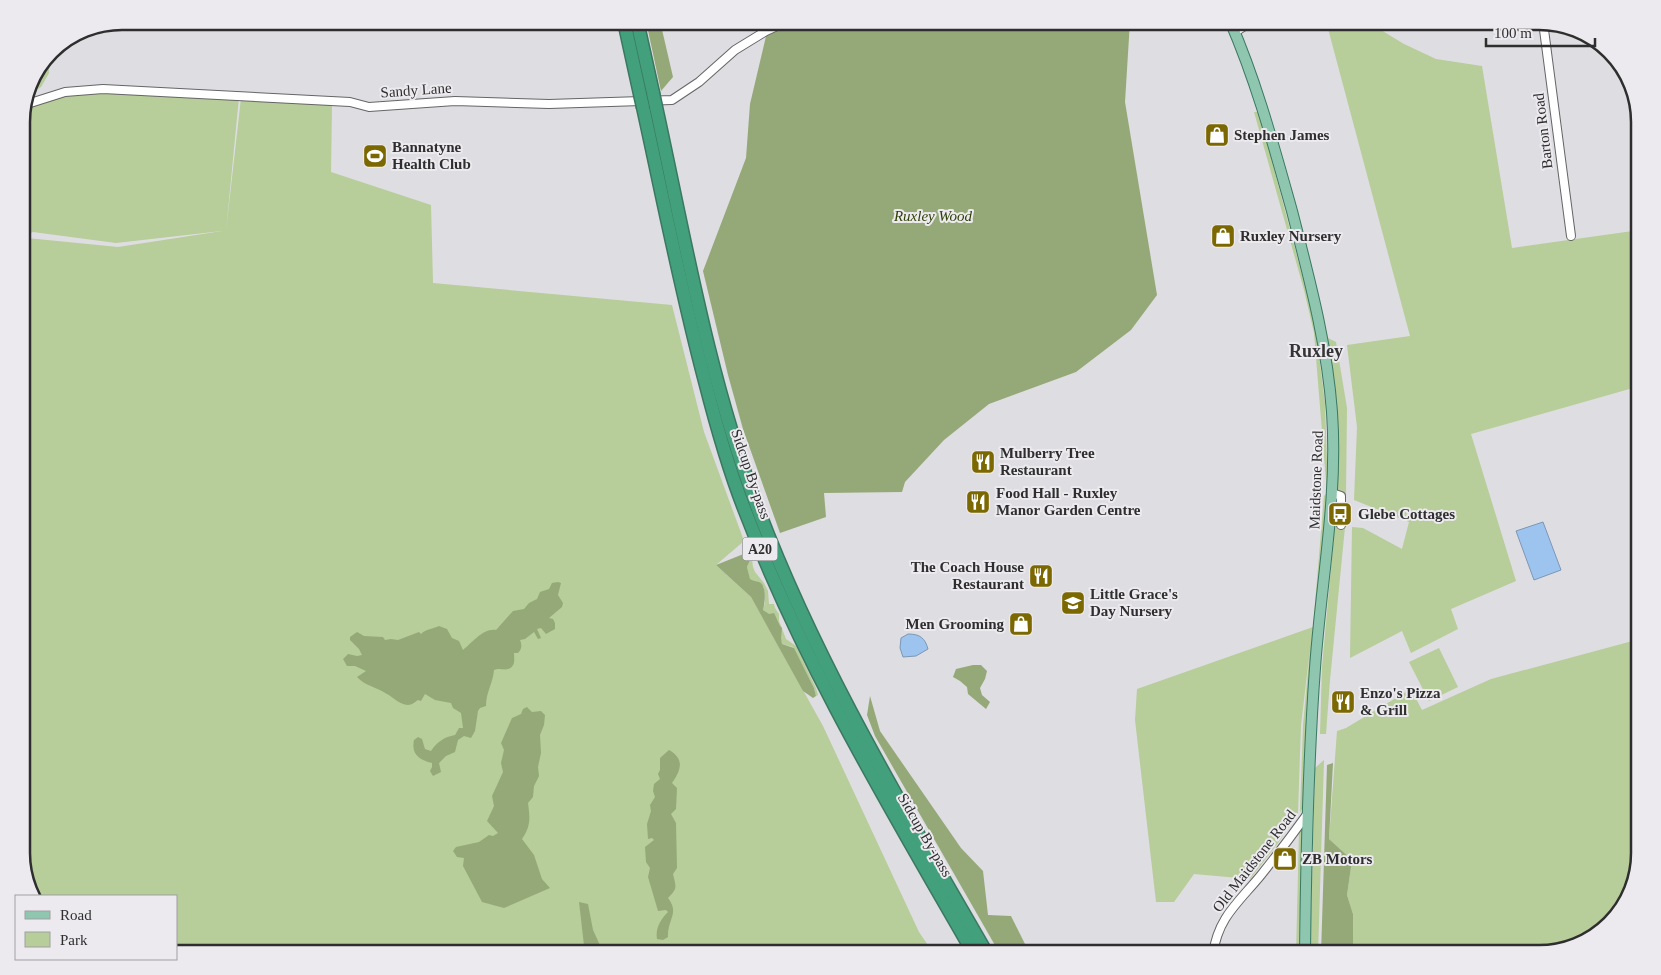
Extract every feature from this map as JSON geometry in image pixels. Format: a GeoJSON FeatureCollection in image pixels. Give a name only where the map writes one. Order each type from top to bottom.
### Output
{"type":"FeatureCollection","features":[{"type":"Feature","properties":{"kind":"highway","name":"Sidcup By-pass"},"geometry":{"type":"LineString","coordinates":[[627,30],[646,94],[730,427],[755,503],[784,576],[874,757],[982,945]]}},
{"type":"Feature","properties":{"kind":"highway","name":"Sidcup By-pass"},"geometry":{"type":"LineString","coordinates":[[638,30],[646,94]]}},
{"type":"Feature","properties":{"kind":"highway","name":"Sidcup By-pass"},"geometry":{"type":"LineString","coordinates":[[649,107],[693,335],[718,430],[743,506],[773,581],[812,662],[866,765],[969,945]]}},
{"type":"Feature","properties":{"kind":"main road","name":"Maidstone Road"},"geometry":{"type":"LineString","coordinates":[[1235,32],[1248,63],[1268,127],[1316,307],[1322,335],[1332,412],[1332,493],[1315,667],[1308,813],[1305,945]]}},
{"type":"Feature","properties":{"kind":"street","name":"Sandy Lane"},"geometry":{"type":"LineString","coordinates":[[32,102],[65,92],[103,89],[350,102],[368,107],[456,101],[549,104],[672,100],[699,82],[735,50],[768,30]]}},
{"type":"Feature","properties":{"kind":"street","name":"Barton Road"},"geometry":{"type":"LineString","coordinates":[[1544,30],[1571,236]]}},
{"type":"Feature","properties":{"kind":"street"},"geometry":{"type":"LineString","coordinates":[[1332,493],[1341,496],[1340,525]]}},
{"type":"Feature","properties":{"kind":"street","name":"Old Maidstone Road"},"geometry":{"type":"LineString","coordinates":[[1214,945],[1227,914],[1261,875],[1308,813]]}},
{"type":"Feature","properties":{"kind":"green space"},"geometry":{"type":"Polygon","coordinates":[[[648,30],[662,30],[673,77],[661,91],[648,30]]]}},
{"type":"Feature","properties":{"kind":"green space","name":"Ruxley Wood"},"geometry":{"type":"Polygon","coordinates":[[[772,30],[1129,30],[1125,102],[1157,295],[1131,330],[1076,372],[989,404],[944,440],[905,482],[902,492],[824,493],[826,517],[780,533],[743,429],[703,271],[746,158],[750,104],[767,32],[772,30]]]}},
{"type":"Feature","properties":{"kind":"green space"},"geometry":{"type":"Polygon","coordinates":[[[1328,30],[1381,30],[1404,44],[1436,59],[1482,66],[1512,248],[1631,231],[1631,389],[1471,434],[1516,581],[1451,609],[1458,629],[1411,653],[1402,631],[1350,658],[1352,527],[1363,528],[1402,549],[1409,522],[1354,500],[1357,427],[1347,345],[1410,336],[1328,30]]]}},
{"type":"Feature","properties":{"kind":"green space"},"geometry":{"type":"Polygon","coordinates":[[[49,66],[49,73],[41,87],[35,91],[39,81],[49,66]]]}},
{"type":"Feature","properties":{"kind":"green space"},"geometry":{"type":"Polygon","coordinates":[[[103,89],[239,97],[226,231],[241,98],[332,105],[331,172],[431,205],[433,283],[672,305],[704,432],[744,541],[716,565],[751,597],[823,726],[919,932],[928,945],[178,945],[178,895],[40,895],[35,883],[30,859],[30,238],[118,247],[222,231],[116,243],[33,232],[30,233],[30,116],[32,103],[66,92],[103,89]]]}},
{"type":"Feature","properties":{"kind":"green space"},"geometry":{"type":"Polygon","coordinates":[[[1254,112],[1259,112],[1315,324],[1325,403],[1328,491],[1304,806],[1300,812],[1303,725],[1310,649],[1301,725],[1298,813],[1250,879],[1194,874],[1174,902],[1156,902],[1135,720],[1137,689],[1313,627],[1324,496],[1327,493],[1314,333],[1304,290],[1254,112]]]}},
{"type":"Feature","properties":{"kind":"green space"},"geometry":{"type":"Polygon","coordinates":[[[1328,338],[1336,342],[1347,408],[1346,494],[1338,492],[1337,407],[1328,338]]]}},
{"type":"Feature","properties":{"kind":"green space"},"geometry":{"type":"Polygon","coordinates":[[[1335,524],[1345,527],[1326,734],[1320,734],[1322,667],[1335,524]]]}},
{"type":"Feature","properties":{"kind":"green space"},"geometry":{"type":"Polygon","coordinates":[[[751,551],[753,567],[768,591],[769,604],[774,604],[779,614],[779,621],[786,639],[796,646],[816,688],[818,695],[816,696],[814,688],[793,647],[782,644],[775,621],[763,610],[765,603],[764,587],[750,580],[747,567],[751,558],[751,551]]]}},
{"type":"Feature","properties":{"kind":"green space"},"geometry":{"type":"Polygon","coordinates":[[[751,551],[751,558],[747,567],[750,579],[762,584],[765,599],[763,610],[769,614],[774,613],[782,628],[782,644],[794,648],[814,688],[816,696],[813,698],[803,691],[751,597],[716,565],[751,551]]]}},
{"type":"Feature","properties":{"kind":"green space"},"geometry":{"type":"Polygon","coordinates":[[[552,583],[561,583],[558,595],[563,603],[562,607],[549,618],[553,619],[555,629],[546,634],[541,628],[537,629],[541,638],[538,639],[534,632],[525,639],[520,640],[521,648],[518,653],[514,653],[514,662],[511,667],[509,669],[494,670],[486,706],[478,711],[475,731],[471,738],[464,736],[458,740],[455,752],[446,756],[439,763],[441,772],[433,776],[430,771],[432,763],[423,760],[415,753],[414,740],[418,737],[422,739],[425,749],[431,751],[441,740],[455,735],[459,728],[463,728],[461,713],[453,708],[451,703],[435,700],[425,694],[421,701],[418,700],[408,705],[399,702],[364,682],[357,677],[366,671],[355,666],[347,666],[343,659],[348,654],[362,655],[350,640],[350,637],[357,632],[364,636],[383,637],[385,640],[398,640],[419,632],[421,634],[439,626],[447,629],[452,638],[459,641],[463,650],[482,634],[487,631],[496,630],[513,611],[524,609],[529,603],[537,599],[540,592],[549,589],[552,583]]]}},
{"type":"Feature","properties":{"kind":"green space"},"geometry":{"type":"Polygon","coordinates":[[[1631,641],[1631,854],[1628,877],[1619,899],[1595,926],[1575,938],[1563,942],[1540,945],[1353,945],[1353,914],[1347,895],[1352,860],[1329,839],[1337,731],[1346,728],[1411,689],[1422,710],[1491,679],[1631,641]]]}},
{"type":"Feature","properties":{"kind":"green space"},"geometry":{"type":"Polygon","coordinates":[[[1439,648],[1458,687],[1429,701],[1409,662],[1439,648]]]}},
{"type":"Feature","properties":{"kind":"green space"},"geometry":{"type":"Polygon","coordinates":[[[981,665],[987,671],[980,688],[982,695],[990,702],[986,709],[968,694],[967,687],[953,677],[956,669],[981,665]]]}},
{"type":"Feature","properties":{"kind":"green space"},"geometry":{"type":"Polygon","coordinates":[[[870,696],[880,731],[961,848],[983,871],[988,915],[1011,916],[1026,945],[995,945],[875,736],[867,715],[870,696]]]}},
{"type":"Feature","properties":{"kind":"green space"},"geometry":{"type":"Polygon","coordinates":[[[527,707],[532,712],[541,711],[545,715],[540,735],[539,776],[534,786],[533,797],[528,803],[529,822],[522,839],[534,855],[542,879],[550,888],[504,908],[482,902],[463,866],[464,858],[457,857],[453,851],[456,847],[479,842],[489,835],[493,836],[498,833],[487,821],[494,806],[492,796],[503,772],[501,763],[504,750],[501,743],[512,718],[521,714],[523,709],[527,707]]]}},
{"type":"Feature","properties":{"kind":"green space"},"geometry":{"type":"Polygon","coordinates":[[[669,750],[677,757],[680,765],[678,774],[672,783],[677,788],[676,809],[671,814],[676,823],[677,868],[673,874],[675,889],[668,898],[673,912],[668,937],[663,940],[657,939],[657,931],[661,921],[668,912],[666,910],[658,911],[648,877],[650,868],[646,862],[645,847],[654,840],[652,838],[648,839],[647,824],[651,811],[650,805],[655,797],[653,791],[654,784],[660,779],[658,774],[660,758],[669,750]]]}},
{"type":"Feature","properties":{"kind":"green space"},"geometry":{"type":"Polygon","coordinates":[[[1324,760],[1318,945],[1310,945],[1315,768],[1324,760]]]}},
{"type":"Feature","properties":{"kind":"green space"},"geometry":{"type":"Polygon","coordinates":[[[1333,763],[1329,839],[1352,860],[1347,895],[1353,914],[1353,945],[1321,945],[1327,765],[1333,763]]]}},
{"type":"Feature","properties":{"kind":"green space"},"geometry":{"type":"Polygon","coordinates":[[[1302,828],[1299,945],[1296,945],[1299,830],[1302,828]]]}},
{"type":"Feature","properties":{"kind":"green space"},"geometry":{"type":"Polygon","coordinates":[[[579,902],[588,904],[593,930],[600,945],[584,945],[579,902]]]}},
{"type":"Feature","properties":{"kind":"water"},"geometry":{"type":"Polygon","coordinates":[[[1543,522],[1561,570],[1534,580],[1516,531],[1543,522]]]}},
{"type":"Feature","properties":{"kind":"water"},"geometry":{"type":"Polygon","coordinates":[[[908,634],[921,637],[928,649],[916,656],[903,657],[900,648],[901,638],[908,634]]]}},
{"type":"Feature","properties":{"kind":"place","name":"Stephen James"},"geometry":{"type":"Point","coordinates":[1217,135]}},
{"type":"Feature","properties":{"kind":"place","name":"Bannatyne Health Club"},"geometry":{"type":"Point","coordinates":[375,156]}},
{"type":"Feature","properties":{"kind":"place","name":"Ruxley Nursery"},"geometry":{"type":"Point","coordinates":[1223,236]}},
{"type":"Feature","properties":{"kind":"place","name":"Mulberry Tree Restaurant"},"geometry":{"type":"Point","coordinates":[983,462]}},
{"type":"Feature","properties":{"kind":"place","name":"Food Hall - Ruxley Manor Garden Centre"},"geometry":{"type":"Point","coordinates":[978,502]}},
{"type":"Feature","properties":{"kind":"place","name":"Glebe Cottages"},"geometry":{"type":"Point","coordinates":[1340,514]}},
{"type":"Feature","properties":{"kind":"place","name":"The Coach House Restaurant"},"geometry":{"type":"Point","coordinates":[1041,576]}},
{"type":"Feature","properties":{"kind":"place","name":"Little Grace's Day Nursery"},"geometry":{"type":"Point","coordinates":[1073,603]}},
{"type":"Feature","properties":{"kind":"place","name":"Men Grooming"},"geometry":{"type":"Point","coordinates":[1021,624]}},
{"type":"Feature","properties":{"kind":"place","name":"Enzo's Pizza & Grill"},"geometry":{"type":"Point","coordinates":[1343,702]}},
{"type":"Feature","properties":{"kind":"place","name":"ZB Motors"},"geometry":{"type":"Point","coordinates":[1285,859]}},
{"type":"Feature","properties":{"kind":"district","name":"Ruxley"},"geometry":{"type":"Point","coordinates":[1316,351]}}]}
